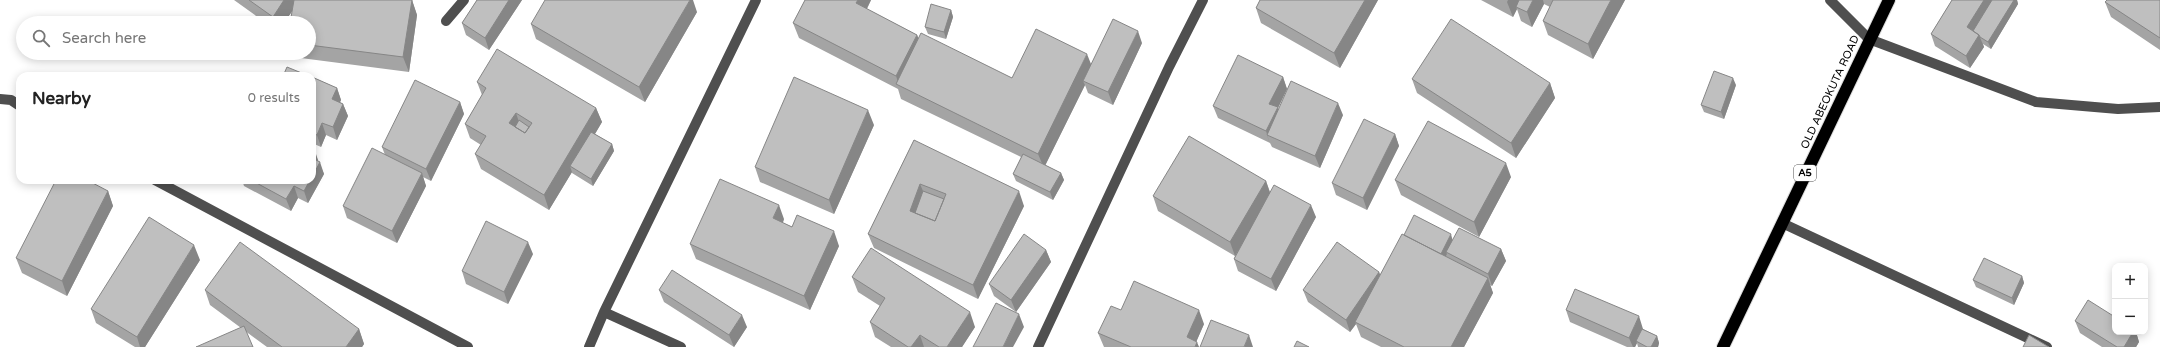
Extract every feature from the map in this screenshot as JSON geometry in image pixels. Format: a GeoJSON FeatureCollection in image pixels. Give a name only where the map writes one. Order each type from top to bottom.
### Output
{"type":"FeatureCollection","features":[{"type":"Feature","properties":{"kind":"highway","name":"OLD ABEOKUTA ROAD"},"geometry":{"type":"LineString","coordinates":[[1723,347],[1888,0]]}},
{"type":"Feature","properties":{"kind":"street"},"geometry":{"type":"LineString","coordinates":[[446,21],[464,0]]}},
{"type":"Feature","properties":{"kind":"street"},"geometry":{"type":"LineString","coordinates":[[589,347],[604,312],[756,0]]}},
{"type":"Feature","properties":{"kind":"street"},"geometry":{"type":"LineString","coordinates":[[1038,347],[1165,74],[1203,0]]}},
{"type":"Feature","properties":{"kind":"street"},"geometry":{"type":"LineString","coordinates":[[1830,0],[1869,39],[2036,102],[2118,109],[2160,107]]}},
{"type":"Feature","properties":{"kind":"street"},"geometry":{"type":"LineString","coordinates":[[0,99],[11,100],[16,103]]}},
{"type":"Feature","properties":{"kind":"street"},"geometry":{"type":"LineString","coordinates":[[162,184],[468,347]]}},
{"type":"Feature","properties":{"kind":"street"},"geometry":{"type":"LineString","coordinates":[[1782,223],[2047,347]]}},
{"type":"Feature","properties":{"kind":"street"},"geometry":{"type":"LineString","coordinates":[[604,312],[681,347]]}},
{"type":"Feature","properties":{"kind":"building"},"geometry":{"type":"Polygon","coordinates":[[[249,0],[284,0],[274,16],[249,0]]]}},
{"type":"Feature","properties":{"kind":"building"},"geometry":{"type":"Polygon","coordinates":[[[294,0],[412,0],[403,57],[316,46],[316,16],[291,16],[294,0]]]}},
{"type":"Feature","properties":{"kind":"building"},"geometry":{"type":"Polygon","coordinates":[[[477,0],[509,0],[485,38],[462,23],[477,0]]]}},
{"type":"Feature","properties":{"kind":"building"},"geometry":{"type":"Polygon","coordinates":[[[545,0],[690,0],[639,87],[531,24],[545,0]]]}},
{"type":"Feature","properties":{"kind":"building"},"geometry":{"type":"Polygon","coordinates":[[[805,0],[858,0],[856,3],[917,35],[896,76],[793,23],[805,0]]]}},
{"type":"Feature","properties":{"kind":"building"},"geometry":{"type":"Polygon","coordinates":[[[1260,0],[1365,0],[1334,53],[1256,8],[1260,0]]]}},
{"type":"Feature","properties":{"kind":"building"},"geometry":{"type":"Polygon","coordinates":[[[1519,0],[1533,0],[1527,12],[1516,7],[1519,0]]]}},
{"type":"Feature","properties":{"kind":"building"},"geometry":{"type":"Polygon","coordinates":[[[1553,0],[1611,0],[1588,44],[1543,21],[1553,0]]]}},
{"type":"Feature","properties":{"kind":"building"},"geometry":{"type":"Polygon","coordinates":[[[1952,0],[1984,0],[1967,27],[1979,35],[1966,56],[1931,34],[1952,0]]]}},
{"type":"Feature","properties":{"kind":"building"},"geometry":{"type":"Polygon","coordinates":[[[1992,0],[2014,0],[1988,42],[1973,31],[1992,0]]]}},
{"type":"Feature","properties":{"kind":"building"},"geometry":{"type":"Polygon","coordinates":[[[2107,0],[2160,0],[2160,38],[2105,2],[2107,0]]]}},
{"type":"Feature","properties":{"kind":"building"},"geometry":{"type":"Polygon","coordinates":[[[931,4],[951,10],[944,32],[925,27],[931,4]]]}},
{"type":"Feature","properties":{"kind":"building"},"geometry":{"type":"Polygon","coordinates":[[[1113,19],[1138,31],[1108,92],[1083,81],[1113,19]]]}},
{"type":"Feature","properties":{"kind":"building"},"geometry":{"type":"Polygon","coordinates":[[[1451,19],[1550,83],[1511,143],[1412,79],[1451,19]]]}},
{"type":"Feature","properties":{"kind":"building"},"geometry":{"type":"Polygon","coordinates":[[[1036,29],[1087,54],[1038,154],[896,84],[921,33],[1012,78],[1036,29]]]}},
{"type":"Feature","properties":{"kind":"building"},"geometry":{"type":"Polygon","coordinates":[[[497,49],[596,108],[544,195],[475,154],[486,136],[465,124],[486,88],[477,82],[497,49]],[[516,113],[509,123],[525,133],[532,123],[516,113]]]}},
{"type":"Feature","properties":{"kind":"building"},"geometry":{"type":"Polygon","coordinates":[[[1238,55],[1283,77],[1269,104],[1278,107],[1266,131],[1213,106],[1238,55]]]}},
{"type":"Feature","properties":{"kind":"building"},"geometry":{"type":"Polygon","coordinates":[[[287,67],[299,72],[285,72],[287,67]]]}},
{"type":"Feature","properties":{"kind":"building"},"geometry":{"type":"Polygon","coordinates":[[[1714,71],[1733,78],[1721,112],[1701,105],[1714,71]]]}},
{"type":"Feature","properties":{"kind":"building"},"geometry":{"type":"Polygon","coordinates":[[[794,77],[868,110],[829,200],[755,167],[794,77]]]}},
{"type":"Feature","properties":{"kind":"building"},"geometry":{"type":"Polygon","coordinates":[[[316,79],[337,88],[332,99],[343,104],[333,127],[322,123],[317,135],[316,79]]]}},
{"type":"Feature","properties":{"kind":"building"},"geometry":{"type":"Polygon","coordinates":[[[415,80],[460,102],[426,169],[382,147],[415,80]]]}},
{"type":"Feature","properties":{"kind":"building"},"geometry":{"type":"Polygon","coordinates":[[[1291,81],[1338,103],[1315,156],[1267,135],[1291,81]]]}},
{"type":"Feature","properties":{"kind":"building"},"geometry":{"type":"Polygon","coordinates":[[[1364,119],[1395,134],[1363,198],[1332,183],[1364,119]]]}},
{"type":"Feature","properties":{"kind":"building"},"geometry":{"type":"Polygon","coordinates":[[[519,120],[529,127],[525,133],[515,127],[519,120]]]}},
{"type":"Feature","properties":{"kind":"building"},"geometry":{"type":"Polygon","coordinates":[[[1428,121],[1506,163],[1474,222],[1395,180],[1428,121]]]}},
{"type":"Feature","properties":{"kind":"building"},"geometry":{"type":"Polygon","coordinates":[[[591,132],[612,144],[591,179],[570,166],[591,132]]]}},
{"type":"Feature","properties":{"kind":"building"},"geometry":{"type":"Polygon","coordinates":[[[1189,136],[1266,181],[1230,242],[1153,196],[1189,136]]]}},
{"type":"Feature","properties":{"kind":"building"},"geometry":{"type":"Polygon","coordinates":[[[914,140],[1019,191],[973,285],[868,234],[914,140]],[[920,184],[910,211],[935,221],[946,194],[920,184]]]}},
{"type":"Feature","properties":{"kind":"building"},"geometry":{"type":"Polygon","coordinates":[[[372,148],[422,173],[392,231],[343,206],[372,148]]]}},
{"type":"Feature","properties":{"kind":"building"},"geometry":{"type":"Polygon","coordinates":[[[1023,154],[1061,173],[1050,192],[1013,174],[1023,154]]]}},
{"type":"Feature","properties":{"kind":"building"},"geometry":{"type":"Polygon","coordinates":[[[316,160],[320,162],[316,170],[316,160]]]}},
{"type":"Feature","properties":{"kind":"building"},"geometry":{"type":"Polygon","coordinates":[[[720,179],[779,205],[773,218],[792,227],[797,215],[834,231],[804,296],[690,244],[720,179]]]}},
{"type":"Feature","properties":{"kind":"building"},"geometry":{"type":"Polygon","coordinates":[[[54,184],[95,184],[108,191],[62,281],[16,258],[54,184]]]}},
{"type":"Feature","properties":{"kind":"building"},"geometry":{"type":"Polygon","coordinates":[[[258,184],[308,184],[304,191],[294,186],[286,199],[258,184]]]}},
{"type":"Feature","properties":{"kind":"building"},"geometry":{"type":"Polygon","coordinates":[[[1274,185],[1311,205],[1271,279],[1234,259],[1274,185]]]}},
{"type":"Feature","properties":{"kind":"building"},"geometry":{"type":"Polygon","coordinates":[[[923,191],[944,199],[935,221],[915,213],[923,191]]]}},
{"type":"Feature","properties":{"kind":"building"},"geometry":{"type":"Polygon","coordinates":[[[1414,215],[1451,234],[1441,254],[1404,235],[1414,215]]]}},
{"type":"Feature","properties":{"kind":"building"},"geometry":{"type":"Polygon","coordinates":[[[149,217],[194,245],[137,337],[91,309],[149,217]]]}},
{"type":"Feature","properties":{"kind":"building"},"geometry":{"type":"Polygon","coordinates":[[[486,221],[528,242],[504,292],[462,271],[486,221]]]}},
{"type":"Feature","properties":{"kind":"building"},"geometry":{"type":"Polygon","coordinates":[[[1459,228],[1501,249],[1488,274],[1446,252],[1459,228]]]}},
{"type":"Feature","properties":{"kind":"building"},"geometry":{"type":"Polygon","coordinates":[[[1024,234],[1046,250],[1011,300],[989,284],[1024,234]]]}},
{"type":"Feature","properties":{"kind":"building"},"geometry":{"type":"Polygon","coordinates":[[[1402,234],[1488,278],[1451,347],[1404,347],[1355,322],[1402,234]]]}},
{"type":"Feature","properties":{"kind":"building"},"geometry":{"type":"Polygon","coordinates":[[[240,242],[359,329],[346,347],[282,347],[205,290],[240,242]]]}},
{"type":"Feature","properties":{"kind":"building"},"geometry":{"type":"Polygon","coordinates":[[[1337,242],[1379,272],[1346,320],[1303,290],[1337,242]]]}},
{"type":"Feature","properties":{"kind":"building"},"geometry":{"type":"Polygon","coordinates":[[[871,248],[970,312],[947,347],[939,347],[920,335],[911,347],[908,347],[870,322],[885,298],[852,277],[871,248]]]}},
{"type":"Feature","properties":{"kind":"building"},"geometry":{"type":"Polygon","coordinates":[[[1984,258],[2022,276],[2012,298],[1973,280],[1984,258]]]}},
{"type":"Feature","properties":{"kind":"building"},"geometry":{"type":"Polygon","coordinates":[[[672,270],[742,315],[729,335],[659,290],[672,270]]]}},
{"type":"Feature","properties":{"kind":"building"},"geometry":{"type":"Polygon","coordinates":[[[1134,281],[1199,310],[1187,337],[1197,342],[1195,347],[1131,347],[1098,333],[1111,306],[1121,310],[1134,281]]]}},
{"type":"Feature","properties":{"kind":"building"},"geometry":{"type":"Polygon","coordinates":[[[1575,289],[1639,316],[1629,338],[1566,310],[1575,289]]]}},
{"type":"Feature","properties":{"kind":"building"},"geometry":{"type":"Polygon","coordinates":[[[2088,300],[2112,315],[2112,335],[2131,335],[2124,347],[2117,347],[2075,321],[2088,300]]]}},
{"type":"Feature","properties":{"kind":"building"},"geometry":{"type":"Polygon","coordinates":[[[996,303],[1019,314],[1003,347],[973,347],[996,303]]]}},
{"type":"Feature","properties":{"kind":"building"},"geometry":{"type":"Polygon","coordinates":[[[1211,320],[1249,335],[1244,347],[1200,347],[1211,320]]]}},
{"type":"Feature","properties":{"kind":"building"},"geometry":{"type":"Polygon","coordinates":[[[244,326],[253,347],[196,347],[244,326]]]}},
{"type":"Feature","properties":{"kind":"building"},"geometry":{"type":"Polygon","coordinates":[[[1642,329],[1657,336],[1651,347],[1647,347],[1636,341],[1642,329]]]}},
{"type":"Feature","properties":{"kind":"building"},"geometry":{"type":"Polygon","coordinates":[[[2029,335],[2049,347],[2023,347],[2029,335]]]}},
{"type":"Feature","properties":{"kind":"building"},"geometry":{"type":"Polygon","coordinates":[[[1297,341],[1309,347],[1294,347],[1297,341]]]}}]}
